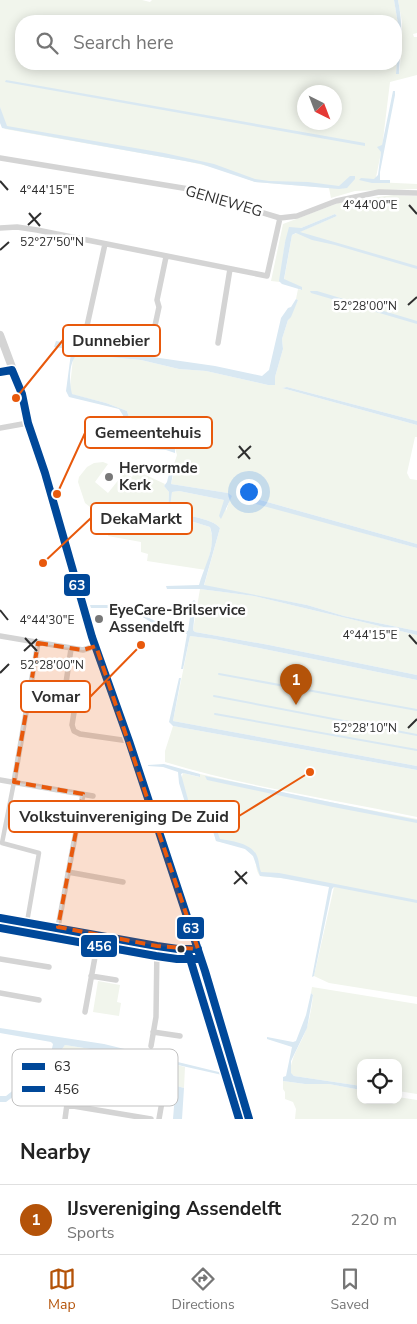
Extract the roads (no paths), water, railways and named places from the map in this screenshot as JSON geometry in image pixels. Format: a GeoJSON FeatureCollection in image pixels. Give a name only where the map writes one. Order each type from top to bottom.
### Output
{"type":"FeatureCollection","features":[{"type":"Feature","properties":{"kind":"street","name":"GENIEWEG"},"geometry":{"type":"LineString","coordinates":[[0,158],[201,191],[240,206],[280,218],[298,216],[336,201],[379,192],[417,193]]}},
{"type":"Feature","properties":{"kind":"street"},"geometry":{"type":"LineString","coordinates":[[0,228],[27,228],[267,276],[280,218]]}},
{"type":"Feature","properties":{"kind":"street"},"geometry":{"type":"LineString","coordinates":[[85,335],[105,244]]}},
{"type":"Feature","properties":{"kind":"street"},"geometry":{"type":"LineString","coordinates":[[150,349],[159,307],[157,300],[166,257]]}},
{"type":"Feature","properties":{"kind":"street"},"geometry":{"type":"LineString","coordinates":[[218,343],[230,269]]}},
{"type":"Feature","properties":{"kind":"street"},"geometry":{"type":"LineString","coordinates":[[0,335],[22,394],[28,422],[96,646],[198,949],[249,1119]]}},
{"type":"Feature","properties":{"kind":"street"},"geometry":{"type":"LineString","coordinates":[[0,372],[12,370]]}},
{"type":"Feature","properties":{"kind":"street"},"geometry":{"type":"LineString","coordinates":[[0,428],[28,422]]}},
{"type":"Feature","properties":{"kind":"street"},"geometry":{"type":"LineString","coordinates":[[0,636],[72,649],[83,650],[96,646]]}},
{"type":"Feature","properties":{"kind":"street"},"geometry":{"type":"LineString","coordinates":[[27,922],[39,853],[2,843],[38,643]]}},
{"type":"Feature","properties":{"kind":"street"},"geometry":{"type":"LineString","coordinates":[[72,649],[66,683],[76,700],[72,725],[74,731],[80,734],[129,741]]}},
{"type":"Feature","properties":{"kind":"street"},"geometry":{"type":"LineString","coordinates":[[0,780],[93,796]]}},
{"type":"Feature","properties":{"kind":"street"},"geometry":{"type":"LineString","coordinates":[[58,927],[83,794]]}},
{"type":"Feature","properties":{"kind":"street"},"geometry":{"type":"LineString","coordinates":[[68,872],[122,882]]}},
{"type":"Feature","properties":{"kind":"street"},"geometry":{"type":"LineString","coordinates":[[0,928],[1,918],[157,946],[198,949]]}},
{"type":"Feature","properties":{"kind":"street"},"geometry":{"type":"LineString","coordinates":[[85,1012],[99,935]]}},
{"type":"Feature","properties":{"kind":"street"},"geometry":{"type":"LineString","coordinates":[[151,1046],[156,1017],[157,946]]}},
{"type":"Feature","properties":{"kind":"street"},"geometry":{"type":"LineString","coordinates":[[0,959],[49,967]]}},
{"type":"Feature","properties":{"kind":"street"},"geometry":{"type":"LineString","coordinates":[[91,976],[116,980]]}},
{"type":"Feature","properties":{"kind":"street"},"geometry":{"type":"LineString","coordinates":[[0,993],[38,1000]]}},
{"type":"Feature","properties":{"kind":"street"},"geometry":{"type":"LineString","coordinates":[[153,1032],[180,1036]]}},
{"type":"Feature","properties":{"kind":"street"},"geometry":{"type":"LineString","coordinates":[[65,1119],[67,1106]]}},
{"type":"Feature","properties":{"kind":"street"},"geometry":{"type":"LineString","coordinates":[[73,1106],[151,1119]]}},
{"type":"Feature","properties":{"kind":"street"},"geometry":{"type":"LineString","coordinates":[[159,1119],[161,1106]]}},
{"type":"Feature","properties":{"kind":"waterway"},"geometry":{"type":"LineString","coordinates":[[219,674],[417,710]]}},
{"type":"Feature","properties":{"kind":"waterway"},"geometry":{"type":"LineString","coordinates":[[214,696],[417,735]]}},
{"type":"Feature","properties":{"kind":"waterway"},"geometry":{"type":"LineString","coordinates":[[215,714],[417,750]]}},
{"type":"Feature","properties":{"kind":"place","name":"Dunnebier"},"geometry":{"type":"Point","coordinates":[16,398]}},
{"type":"Feature","properties":{"kind":"place","name":"Hervormde Kerk"},"geometry":{"type":"Point","coordinates":[109,477]}},
{"type":"Feature","properties":{"kind":"place","name":"Gemeentehuis"},"geometry":{"type":"Point","coordinates":[57,494]}},
{"type":"Feature","properties":{"kind":"place","name":"DekaMarkt"},"geometry":{"type":"Point","coordinates":[43,563]}},
{"type":"Feature","properties":{"kind":"place","name":"EyeCare-Brilservice Assendelft"},"geometry":{"type":"Point","coordinates":[99,619]}},
{"type":"Feature","properties":{"kind":"place","name":"Vomar"},"geometry":{"type":"Point","coordinates":[141,645]}},
{"type":"Feature","properties":{"kind":"place","name":"IJsvereniging Assendelft"},"geometry":{"type":"Point","coordinates":[296,705]}},
{"type":"Feature","properties":{"kind":"place","name":"Volkstuinvereniging De Zuid"},"geometry":{"type":"Point","coordinates":[310,772]}}]}
